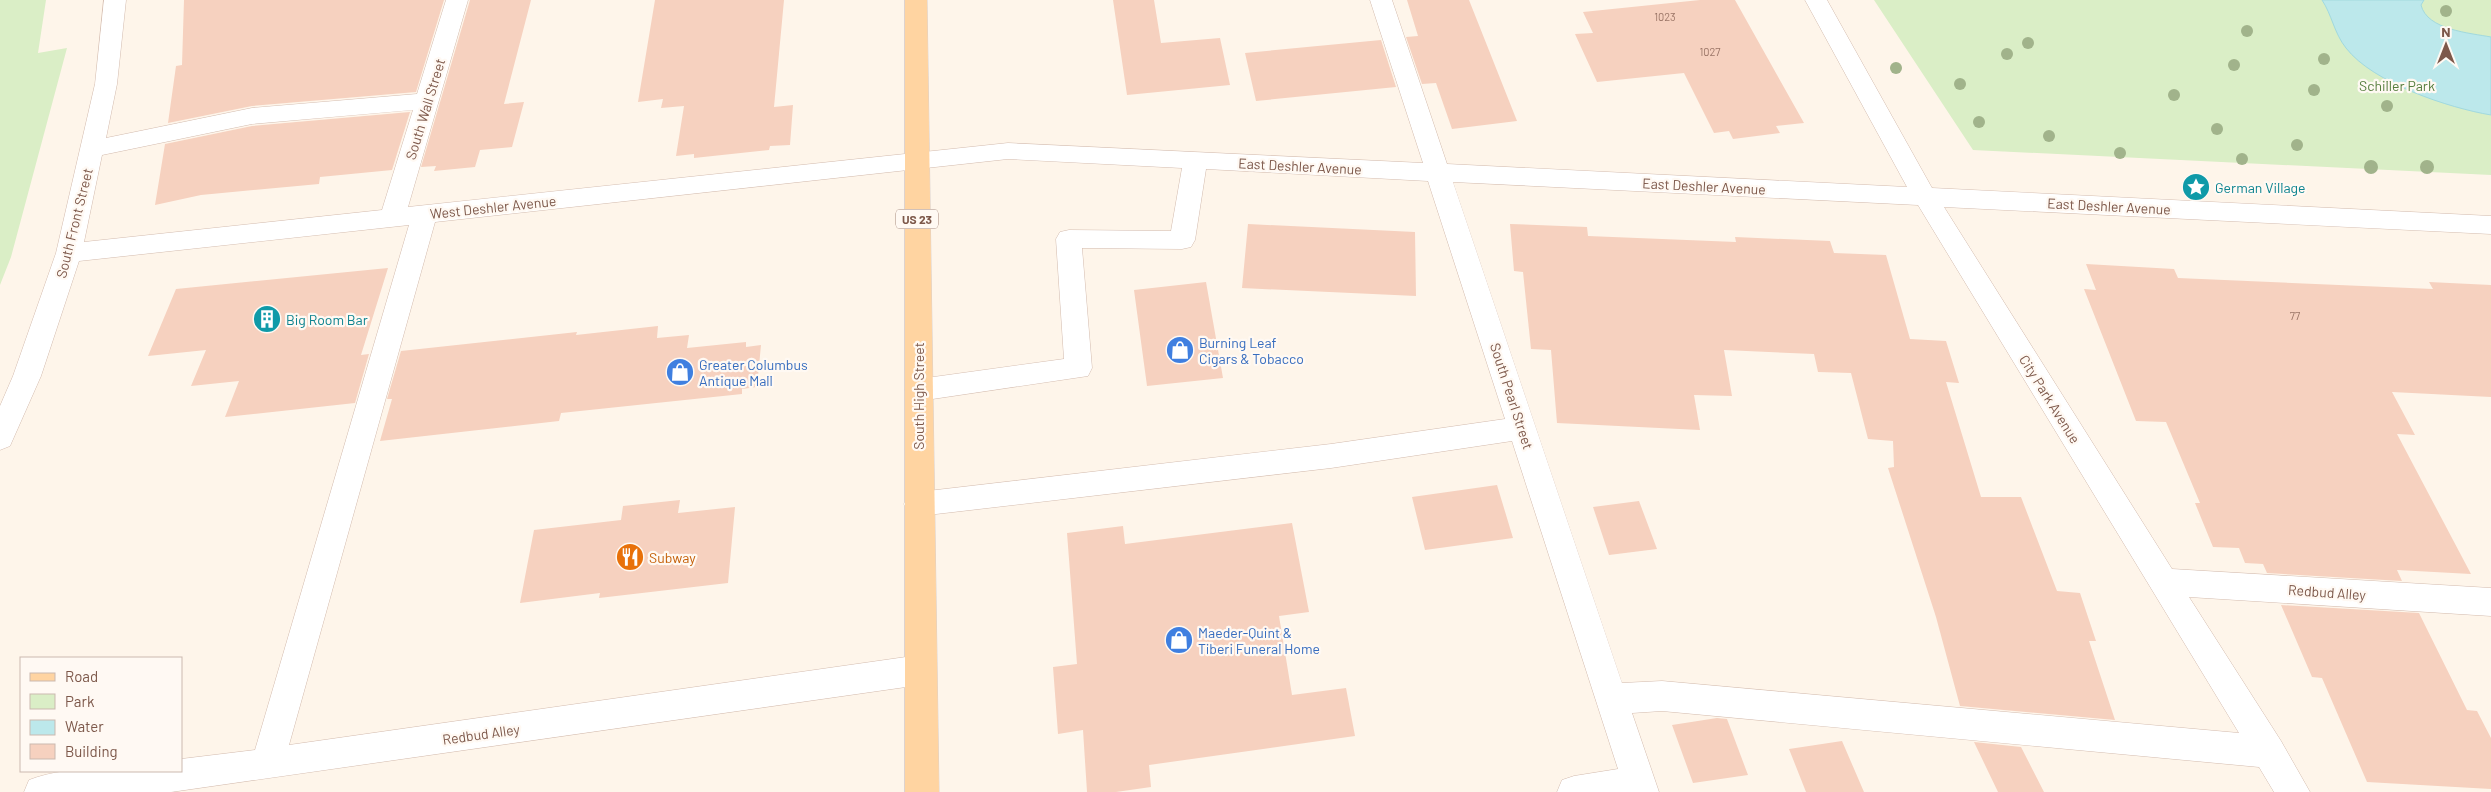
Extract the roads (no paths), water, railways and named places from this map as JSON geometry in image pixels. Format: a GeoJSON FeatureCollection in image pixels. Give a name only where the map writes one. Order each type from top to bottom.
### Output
{"type":"FeatureCollection","features":[{"type":"Feature","properties":{"kind":"main road","name":"South High Street"},"geometry":{"type":"LineString","coordinates":[[916,0],[922,792]]}},
{"type":"Feature","properties":{"kind":"street","name":"South Front Street"},"geometry":{"type":"LineString","coordinates":[[0,438],[27,376],[69,253],[106,84],[115,0]]}},
{"type":"Feature","properties":{"kind":"street","name":"South Wall Street"},"geometry":{"type":"LineString","coordinates":[[392,218],[457,0]]}},
{"type":"Feature","properties":{"kind":"street","name":"South Pearl Street"},"geometry":{"type":"LineString","coordinates":[[1381,0],[1640,787]]}},
{"type":"Feature","properties":{"kind":"street","name":"City Park Avenue"},"geometry":{"type":"LineString","coordinates":[[1816,0],[1925,197],[2293,792]]}},
{"type":"Feature","properties":{"kind":"street"},"geometry":{"type":"LineString","coordinates":[[92,149],[252,116],[427,101]]}},
{"type":"Feature","properties":{"kind":"street","name":"East Deshler Avenue"},"geometry":{"type":"LineString","coordinates":[[917,160],[1008,151],[2491,225]]}},
{"type":"Feature","properties":{"kind":"street","name":"West Deshler Avenue"},"geometry":{"type":"LineString","coordinates":[[69,253],[805,174],[917,160]]}},
{"type":"Feature","properties":{"kind":"street"},"geometry":{"type":"LineString","coordinates":[[919,390],[1078,368],[1069,239],[1182,240],[1194,161]]}},
{"type":"Feature","properties":{"kind":"street"},"geometry":{"type":"LineString","coordinates":[[267,764],[425,214]]}},
{"type":"Feature","properties":{"kind":"street"},"geometry":{"type":"LineString","coordinates":[[919,504],[1331,456],[1522,428]]}},
{"type":"Feature","properties":{"kind":"street","name":"Redbud Alley"},"geometry":{"type":"LineString","coordinates":[[2164,582],[2491,602]]}},
{"type":"Feature","properties":{"kind":"street","name":"Redbud Alley"},"geometry":{"type":"LineString","coordinates":[[42,792],[267,764],[920,670]]}},
{"type":"Feature","properties":{"kind":"street"},"geometry":{"type":"LineString","coordinates":[[1611,699],[1662,696],[2269,752]]}},
{"type":"Feature","properties":{"kind":"street"},"geometry":{"type":"LineString","coordinates":[[1574,792],[1640,787]]}},
{"type":"Feature","properties":{"kind":"water"},"geometry":{"type":"Polygon","coordinates":[[[2322,0],[2424,0],[2421,5],[2425,13],[2440,25],[2461,32],[2491,37],[2491,115],[2434,100],[2393,83],[2374,72],[2358,61],[2346,48],[2322,0]]]}},
{"type":"Feature","properties":{"kind":"place","name":"German Village"},"geometry":{"type":"Point","coordinates":[2196,187]}},
{"type":"Feature","properties":{"kind":"place","name":"Big Room Bar"},"geometry":{"type":"Point","coordinates":[267,319]}},
{"type":"Feature","properties":{"kind":"place","name":"Burning Leaf Cigars & Tobacco"},"geometry":{"type":"Point","coordinates":[1180,350]}},
{"type":"Feature","properties":{"kind":"place","name":"Greater Columbus Antique Mall"},"geometry":{"type":"Point","coordinates":[680,372]}},
{"type":"Feature","properties":{"kind":"place","name":"Subway"},"geometry":{"type":"Point","coordinates":[630,557]}},
{"type":"Feature","properties":{"kind":"place","name":"Maeder-Quint & Tiberi Funeral Home"},"geometry":{"type":"Point","coordinates":[1179,640]}},
{"type":"Feature","properties":{"kind":"park label","name":"Schiller Park"},"geometry":{"type":"Point","coordinates":[2397,85]}}]}
